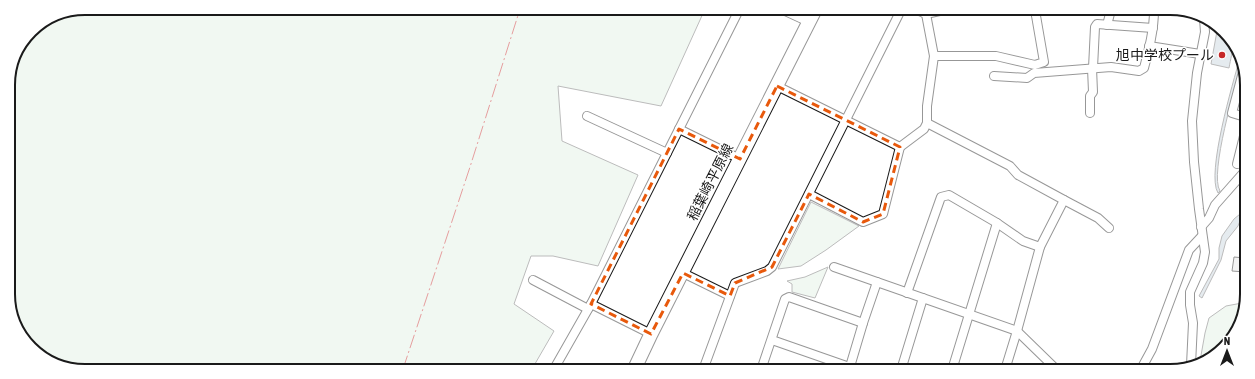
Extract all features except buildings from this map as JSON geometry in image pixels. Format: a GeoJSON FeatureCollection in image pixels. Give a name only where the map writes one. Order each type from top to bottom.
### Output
{"type":"FeatureCollection","features":[{"type":"Feature","properties":{"kind":"main road","name":"稲葉崎平原線"},"geometry":{"type":"LineString","coordinates":[[637,364],[812,15]]}},
{"type":"Feature","properties":{"kind":"street"},"geometry":{"type":"LineString","coordinates":[[557,364],[590,307],[736,15]]}},
{"type":"Feature","properties":{"kind":"street"},"geometry":{"type":"LineString","coordinates":[[794,15],[809,22]]}},
{"type":"Feature","properties":{"kind":"street"},"geometry":{"type":"LineString","coordinates":[[705,364],[734,283],[766,271],[772,267],[898,15]]}},
{"type":"Feature","properties":{"kind":"street"},"geometry":{"type":"LineString","coordinates":[[809,194],[863,222],[883,214],[900,147],[924,129],[927,123],[927,106],[934,56],[926,15]]}},
{"type":"Feature","properties":{"kind":"street"},"geometry":{"type":"LineString","coordinates":[[934,56],[996,56],[1035,65],[1044,62],[1036,15]]}},
{"type":"Feature","properties":{"kind":"street"},"geometry":{"type":"LineString","coordinates":[[1107,25],[1110,15]]}},
{"type":"Feature","properties":{"kind":"street"},"geometry":{"type":"LineString","coordinates":[[994,76],[1027,78],[1034,73],[1111,67],[1140,71],[1144,68],[1154,23],[1154,15]]}},
{"type":"Feature","properties":{"kind":"street"},"geometry":{"type":"LineString","coordinates":[[1090,113],[1090,96],[1093,92],[1095,27],[1097,24],[1153,28]]}},
{"type":"Feature","properties":{"kind":"street"},"geometry":{"type":"LineString","coordinates":[[1191,361],[1193,323],[1190,305],[1190,292],[1203,263],[1205,252],[1194,162],[1192,121],[1204,24]]}},
{"type":"Feature","properties":{"kind":"street"},"geometry":{"type":"LineString","coordinates":[[1149,46],[1200,54]]}},
{"type":"Feature","properties":{"kind":"street"},"geometry":{"type":"LineString","coordinates":[[1240,83],[1232,113],[1240,115]]}},
{"type":"Feature","properties":{"kind":"street"},"geometry":{"type":"LineString","coordinates":[[777,86],[900,147]]}},
{"type":"Feature","properties":{"kind":"street"},"geometry":{"type":"LineString","coordinates":[[587,116],[667,153]]}},
{"type":"Feature","properties":{"kind":"street"},"geometry":{"type":"LineString","coordinates":[[927,123],[1010,166],[1018,174],[1098,218],[1109,228]]}},
{"type":"Feature","properties":{"kind":"street"},"geometry":{"type":"LineString","coordinates":[[679,129],[740,159]]}},
{"type":"Feature","properties":{"kind":"street"},"geometry":{"type":"LineString","coordinates":[[1237,164],[1240,152]]}},
{"type":"Feature","properties":{"kind":"street"},"geometry":{"type":"LineString","coordinates":[[1201,227],[1209,218],[1215,205],[1240,177]]}},
{"type":"Feature","properties":{"kind":"street"},"geometry":{"type":"LineString","coordinates":[[907,293],[941,197],[949,195],[997,223],[1023,241],[1040,247]]}},
{"type":"Feature","properties":{"kind":"street"},"geometry":{"type":"LineString","coordinates":[[1007,364],[1040,247],[1064,200]]}},
{"type":"Feature","properties":{"kind":"street"},"geometry":{"type":"LineString","coordinates":[[954,364],[997,223]]}},
{"type":"Feature","properties":{"kind":"street"},"geometry":{"type":"LineString","coordinates":[[1144,364],[1152,349],[1189,250],[1202,236]]}},
{"type":"Feature","properties":{"kind":"street"},"geometry":{"type":"LineString","coordinates":[[834,266],[1017,331],[1051,364]]}},
{"type":"Feature","properties":{"kind":"street"},"geometry":{"type":"LineString","coordinates":[[683,273],[730,296]]}},
{"type":"Feature","properties":{"kind":"street"},"geometry":{"type":"LineString","coordinates":[[532,280],[651,334]]}},
{"type":"Feature","properties":{"kind":"street"},"geometry":{"type":"LineString","coordinates":[[854,364],[863,323],[877,282]]}},
{"type":"Feature","properties":{"kind":"street"},"geometry":{"type":"LineString","coordinates":[[764,364],[785,299],[789,297],[863,323]]}},
{"type":"Feature","properties":{"kind":"street"},"geometry":{"type":"LineString","coordinates":[[903,364],[923,298]]}},
{"type":"Feature","properties":{"kind":"street"},"geometry":{"type":"LineString","coordinates":[[772,340],[839,364]]}},
{"type":"Feature","properties":{"kind":"highlighted area"},"geometry":{"type":"Polygon","coordinates":[[[777,86],[900,147],[883,214],[863,222],[809,194],[772,267],[735,283],[730,296],[683,273],[651,334],[591,304],[679,129],[740,159],[777,86]]]}},
{"type":"Feature","properties":{"kind":"green space"},"geometry":{"type":"Polygon","coordinates":[[[85,15],[702,15],[661,106],[558,86],[562,141],[638,175],[598,266],[553,256],[531,256],[514,304],[554,331],[535,364],[85,364],[67,362],[50,355],[35,344],[29,337],[20,321],[16,308],[15,80],[17,67],[22,54],[35,35],[46,27],[58,20],[71,16],[85,15]]]}},
{"type":"Feature","properties":{"kind":"green space"},"geometry":{"type":"Polygon","coordinates":[[[811,202],[859,226],[801,266],[778,269],[811,202]]]}},
{"type":"Feature","properties":{"kind":"green space"},"geometry":{"type":"Polygon","coordinates":[[[828,267],[815,298],[792,292],[792,284],[787,281],[805,277],[828,267]]]}},
{"type":"Feature","properties":{"kind":"green space"},"geometry":{"type":"Polygon","coordinates":[[[1239,304],[1238,312],[1229,331],[1207,331],[1207,354],[1201,357],[1205,333],[1209,318],[1226,306],[1239,304]]]}},
{"type":"Feature","properties":{"kind":"shaded area","name":"旭中学校プール"},"geometry":{"type":"Polygon","coordinates":[[[1217,33],[1232,52],[1229,68],[1211,64],[1217,33]]]}},
{"type":"Feature","properties":{"kind":"shaded area"},"geometry":{"type":"Polygon","coordinates":[[[1238,67],[1239,73],[1225,128],[1218,167],[1220,191],[1218,193],[1215,183],[1215,167],[1227,106],[1238,67]]]}},
{"type":"Feature","properties":{"kind":"shaded area"},"geometry":{"type":"Polygon","coordinates":[[[1240,214],[1238,226],[1226,241],[1221,260],[1202,298],[1199,296],[1219,259],[1219,248],[1222,236],[1234,219],[1240,214]]]}},
{"type":"Feature","properties":{"kind":"power"},"geometry":{"type":"LineString","coordinates":[[405,364],[470,167],[518,15]]}},
{"type":"Feature","properties":{"kind":"place","name":"旭中学校プール"},"geometry":{"type":"Point","coordinates":[1222,55]}}]}
